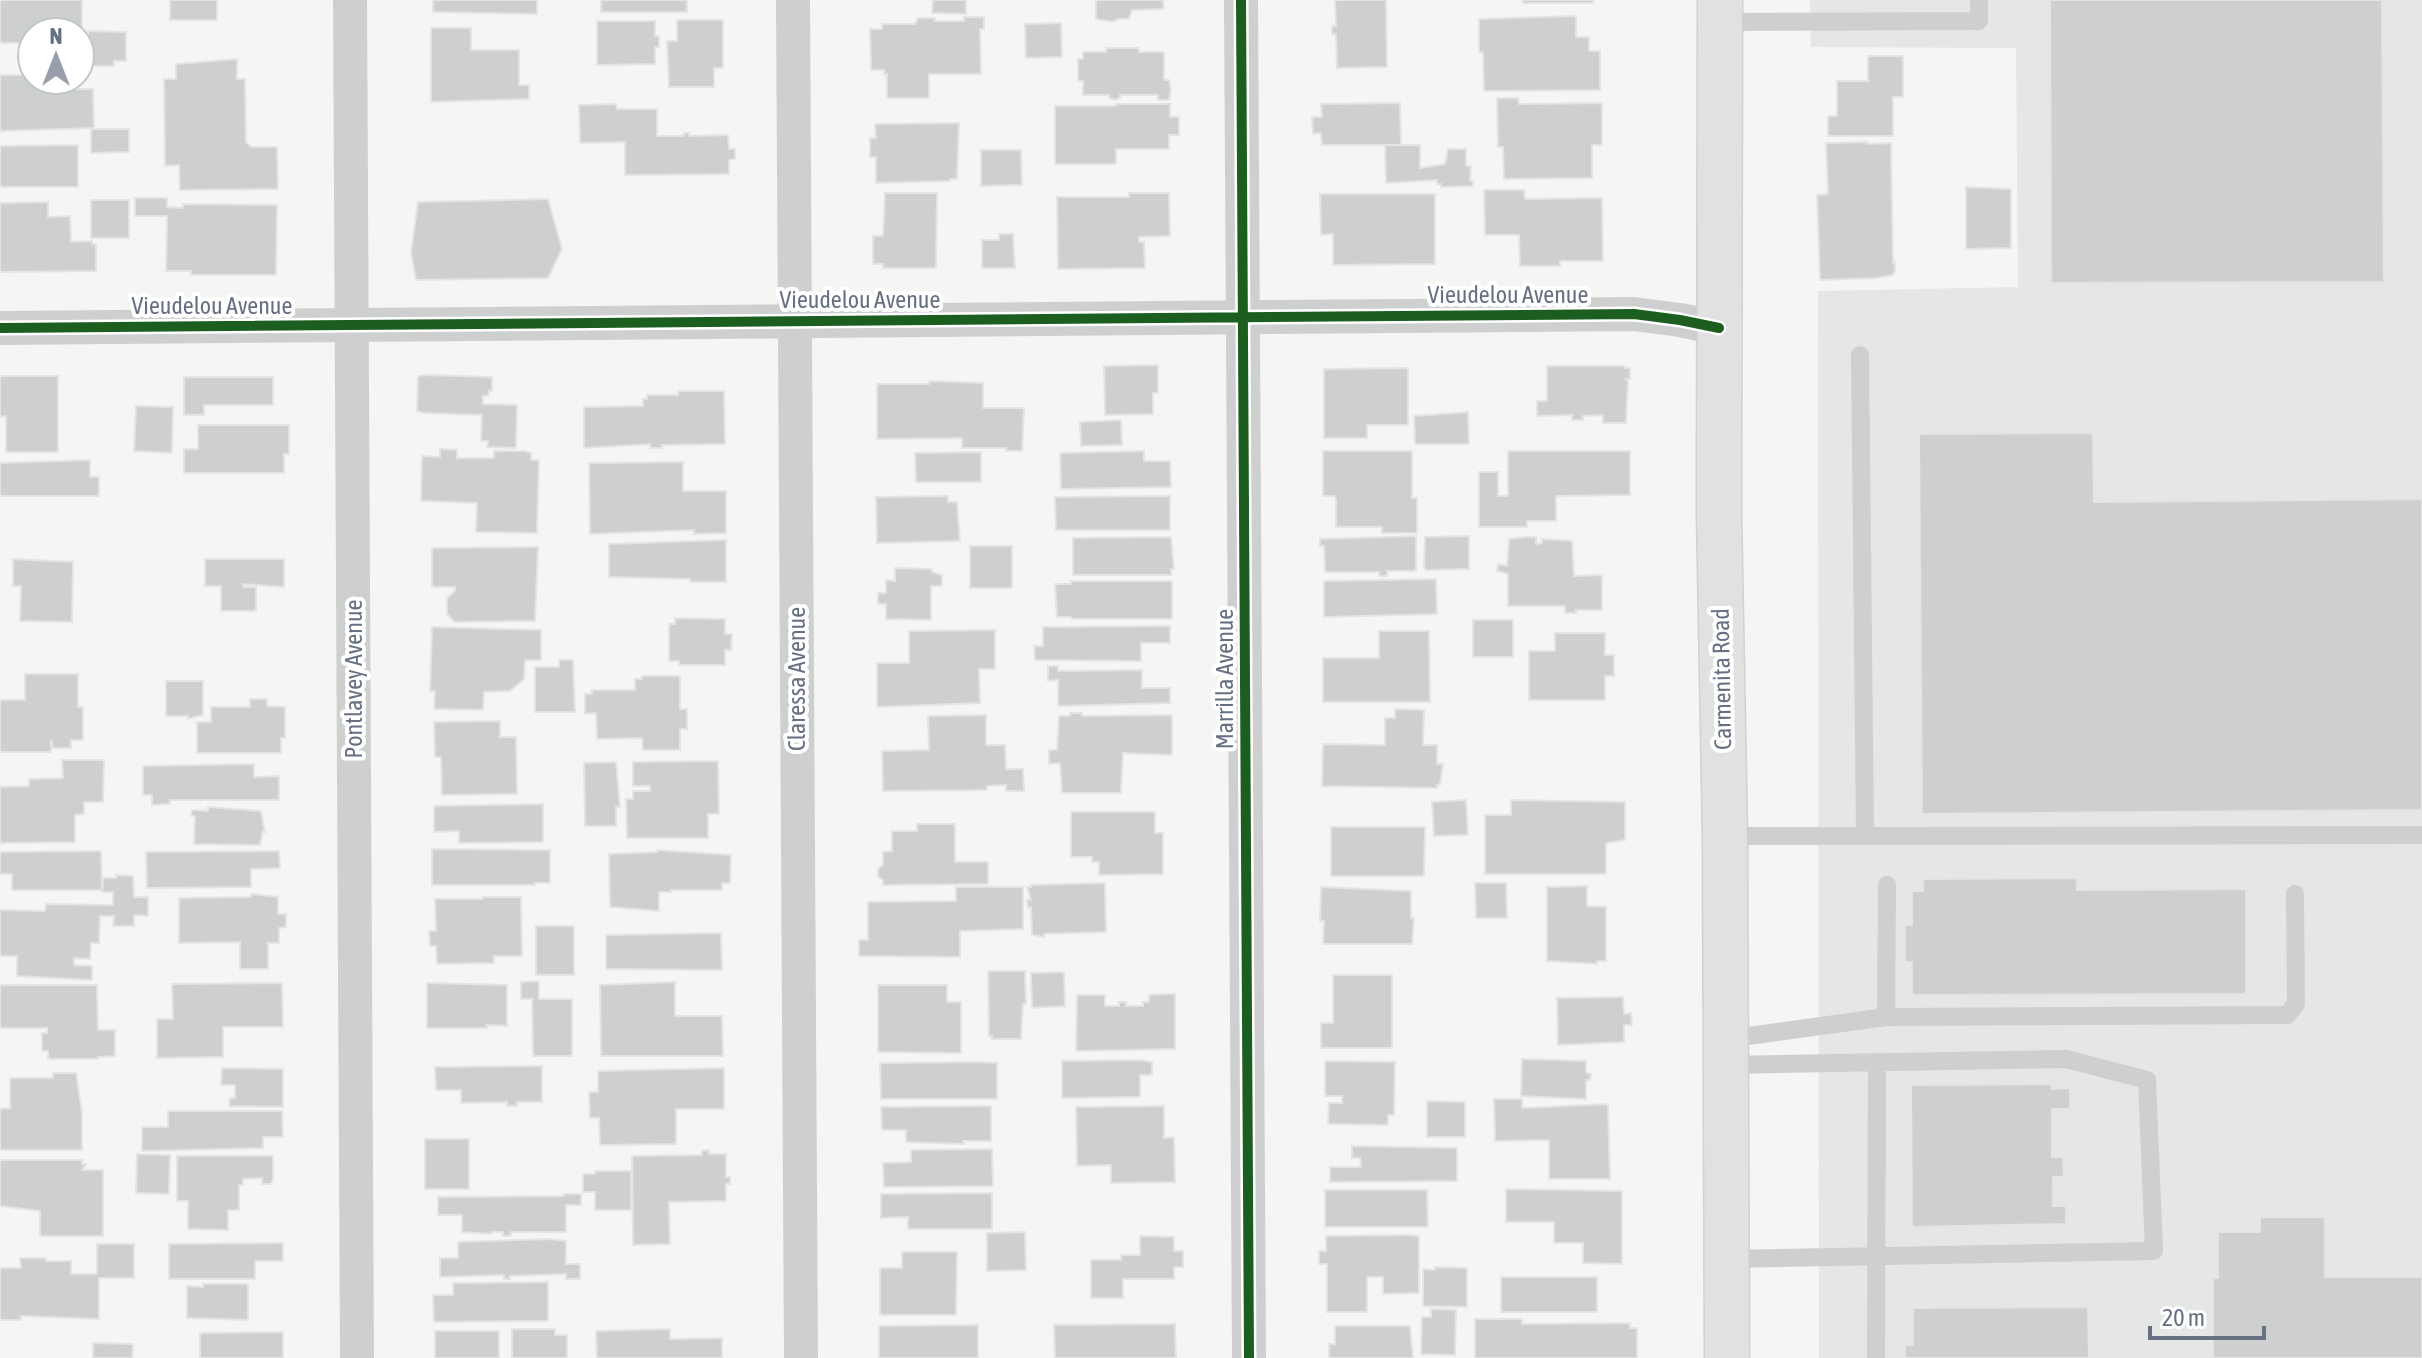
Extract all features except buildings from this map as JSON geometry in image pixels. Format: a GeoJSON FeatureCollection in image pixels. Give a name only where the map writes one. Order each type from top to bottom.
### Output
{"type":"FeatureCollection","features":[{"type":"Feature","properties":{"kind":"main road","name":"Carmenita Road"},"geometry":{"type":"LineString","coordinates":[[1720,11],[1719,328],[1727,1358]]}},
{"type":"Feature","properties":{"kind":"street","name":"Pontlavey Avenue"},"geometry":{"type":"LineString","coordinates":[[350,0],[357,1358]]}},
{"type":"Feature","properties":{"kind":"street","name":"Claressa Avenue"},"geometry":{"type":"LineString","coordinates":[[793,0],[801,1358]]}},
{"type":"Feature","properties":{"kind":"street","name":"Marrilla Avenue"},"geometry":{"type":"LineString","coordinates":[[1241,0],[1249,1358]]}},
{"type":"Feature","properties":{"kind":"street","name":"Vieudelou Avenue"},"geometry":{"type":"LineString","coordinates":[[0,328],[1634,314],[1719,328]]}},
{"type":"Feature","properties":{"kind":"lane"},"geometry":{"type":"LineString","coordinates":[[1720,11],[1979,21],[1979,0]]}},
{"type":"Feature","properties":{"kind":"lane"},"geometry":{"type":"LineString","coordinates":[[1860,355],[1865,836]]}},
{"type":"Feature","properties":{"kind":"lane"},"geometry":{"type":"LineString","coordinates":[[1725,836],[2422,835]]}},
{"type":"Feature","properties":{"kind":"lane"},"geometry":{"type":"LineString","coordinates":[[1886,1017],[1887,885]]}},
{"type":"Feature","properties":{"kind":"lane"},"geometry":{"type":"LineString","coordinates":[[1726,1052],[1886,1017],[2287,1015],[2296,1004],[2295,894]]}},
{"type":"Feature","properties":{"kind":"lane"},"geometry":{"type":"LineString","coordinates":[[1726,1052],[1877,1062],[2066,1059],[2147,1080],[2154,1251],[1727,1259]]}},
{"type":"Feature","properties":{"kind":"lane"},"geometry":{"type":"LineString","coordinates":[[1876,1358],[1877,1062]]}},
{"type":"Feature","properties":{"kind":"shaded area"},"geometry":{"type":"Polygon","coordinates":[[[1810,0],[2422,0],[2422,1358],[1819,1358],[1818,291],[2018,287],[2016,48],[1811,47],[1810,0]]]}},
{"type":"Feature","properties":{"kind":"cycle path"},"geometry":{"type":"LineString","coordinates":[[1241,0],[1249,1358]]}},
{"type":"Feature","properties":{"kind":"cycle path"},"geometry":{"type":"LineString","coordinates":[[0,328],[1634,314],[1719,328]]}}]}
